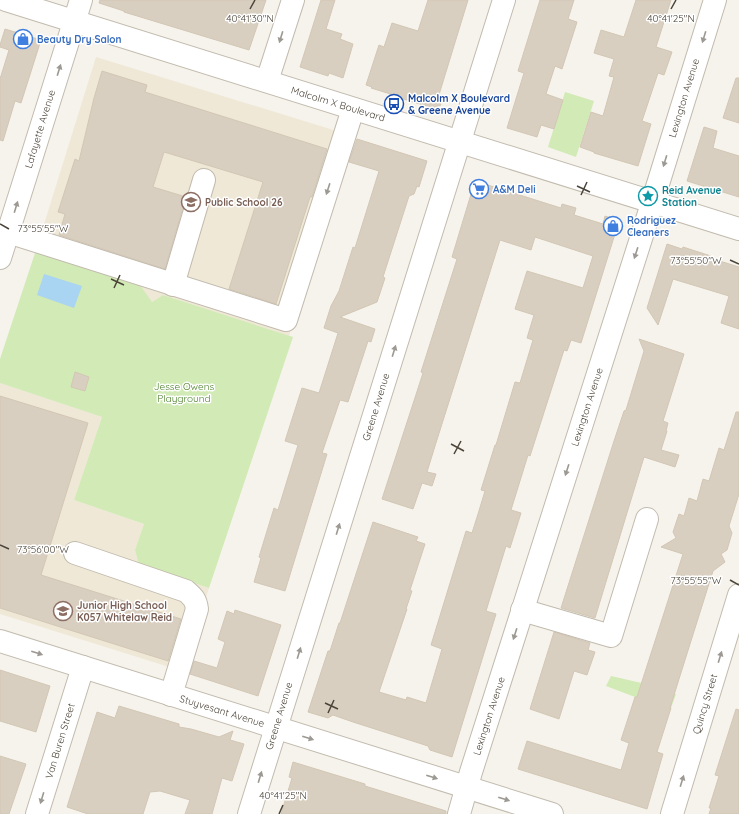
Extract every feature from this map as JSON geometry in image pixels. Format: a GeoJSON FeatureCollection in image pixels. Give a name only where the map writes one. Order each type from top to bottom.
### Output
{"type":"FeatureCollection","features":[{"type":"Feature","properties":{"kind":"street","name":"Malcolm X Boulevard"},"geometry":{"type":"LineString","coordinates":[[6,0],[739,230]]}},
{"type":"Feature","properties":{"kind":"street","name":"Lafayette Avenue"},"geometry":{"type":"LineString","coordinates":[[0,258],[81,0]]}},
{"type":"Feature","properties":{"kind":"street"},"geometry":{"type":"LineString","coordinates":[[267,81],[293,0]]}},
{"type":"Feature","properties":{"kind":"street","name":"Greene Avenue"},"geometry":{"type":"LineString","coordinates":[[248,814],[504,0]]}},
{"type":"Feature","properties":{"kind":"street","name":"Lexington Avenue"},"geometry":{"type":"LineString","coordinates":[[459,814],[715,0]]}},
{"type":"Feature","properties":{"kind":"street"},"geometry":{"type":"LineString","coordinates":[[8,232],[286,320],[353,109]]}},
{"type":"Feature","properties":{"kind":"street"},"geometry":{"type":"LineString","coordinates":[[173,285],[204,180]]}},
{"type":"Feature","properties":{"kind":"street"},"geometry":{"type":"LineString","coordinates":[[522,610],[611,636],[647,519]]}},
{"type":"Feature","properties":{"kind":"street"},"geometry":{"type":"LineString","coordinates":[[75,553],[186,591],[196,601],[197,609],[171,695]]}},
{"type":"Feature","properties":{"kind":"street","name":"Quincy Street"},"geometry":{"type":"LineString","coordinates":[[672,814],[739,595]]}},
{"type":"Feature","properties":{"kind":"street","name":"Stuyvesant Avenue"},"geometry":{"type":"LineString","coordinates":[[0,642],[552,814]]}},
{"type":"Feature","properties":{"kind":"street","name":"Van Buren Street"},"geometry":{"type":"LineString","coordinates":[[37,814],[83,668]]}},
{"type":"Feature","properties":{"kind":"shaded area","name":"Public School 26"},"geometry":{"type":"Polygon","coordinates":[[[96,57],[353,136],[289,336],[163,295],[152,302],[36,250],[96,57]]]}},
{"type":"Feature","properties":{"kind":"shaded area"},"geometry":{"type":"Polygon","coordinates":[[[0,383],[102,417],[74,500],[144,524],[135,550],[139,565],[209,588],[182,671],[0,614],[0,383]]]}},
{"type":"Feature","properties":{"kind":"green space"},"geometry":{"type":"Polygon","coordinates":[[[565,92],[594,101],[576,157],[548,147],[565,92]]]}},
{"type":"Feature","properties":{"kind":"green space","name":"Jesse Owens Playground"},"geometry":{"type":"Polygon","coordinates":[[[36,250],[140,285],[152,302],[163,295],[293,337],[209,588],[139,565],[135,550],[144,524],[74,500],[102,417],[0,383],[0,359],[36,250]]]}},
{"type":"Feature","properties":{"kind":"green space"},"geometry":{"type":"Polygon","coordinates":[[[611,676],[646,684],[676,694],[671,708],[606,686],[611,676]]]}},
{"type":"Feature","properties":{"kind":"water"},"geometry":{"type":"Polygon","coordinates":[[[44,274],[82,286],[74,308],[37,295],[44,274]]]}},
{"type":"Feature","properties":{"kind":"building"},"geometry":{"type":"Polygon","coordinates":[[[100,0],[266,0],[249,50],[124,12],[99,3],[100,0]]]}},
{"type":"Feature","properties":{"kind":"building"},"geometry":{"type":"Polygon","coordinates":[[[321,0],[335,0],[326,29],[342,34],[340,39],[353,44],[343,78],[329,73],[328,76],[300,67],[321,0]]]}},
{"type":"Feature","properties":{"kind":"building"},"geometry":{"type":"Polygon","coordinates":[[[428,0],[468,0],[438,98],[441,105],[433,108],[397,97],[366,85],[379,45],[384,47],[392,23],[418,31],[428,0]]]}},
{"type":"Feature","properties":{"kind":"building"},"geometry":{"type":"Polygon","coordinates":[[[540,0],[574,0],[568,19],[577,22],[562,69],[555,66],[546,94],[563,100],[554,129],[541,125],[537,137],[507,128],[524,73],[518,71],[540,0]]]}},
{"type":"Feature","properties":{"kind":"building"},"geometry":{"type":"Polygon","coordinates":[[[636,0],[671,0],[656,47],[672,52],[664,75],[658,73],[642,121],[651,124],[638,166],[594,153],[580,147],[591,112],[603,116],[614,77],[609,76],[614,59],[594,53],[601,30],[624,37],[636,0]]]}},
{"type":"Feature","properties":{"kind":"building"},"geometry":{"type":"Polygon","coordinates":[[[5,29],[41,40],[21,103],[15,101],[3,141],[0,140],[0,79],[9,50],[0,47],[0,45],[5,29]]]}},
{"type":"Feature","properties":{"kind":"building"},"geometry":{"type":"Polygon","coordinates":[[[102,71],[147,85],[145,92],[327,149],[276,304],[229,289],[263,182],[164,152],[153,187],[186,197],[165,269],[59,235],[65,214],[58,212],[75,159],[79,161],[102,71]]]}},
{"type":"Feature","properties":{"kind":"building"},"geometry":{"type":"Polygon","coordinates":[[[736,78],[739,78],[739,123],[723,118],[736,78]]]}},
{"type":"Feature","properties":{"kind":"building"},"geometry":{"type":"Polygon","coordinates":[[[704,127],[717,131],[713,148],[739,156],[739,197],[687,181],[704,127]]]}},
{"type":"Feature","properties":{"kind":"building"},"geometry":{"type":"Polygon","coordinates":[[[357,139],[427,161],[419,187],[417,186],[414,194],[409,196],[383,277],[385,278],[377,302],[340,317],[375,329],[371,342],[368,341],[348,402],[340,400],[322,453],[327,454],[285,591],[254,582],[261,558],[259,557],[274,508],[278,510],[298,445],[285,441],[302,388],[319,393],[338,333],[324,328],[331,306],[339,291],[353,247],[355,248],[379,171],[349,162],[357,139]]]}},
{"type":"Feature","properties":{"kind":"building"},"geometry":{"type":"Polygon","coordinates":[[[475,181],[561,208],[562,204],[576,208],[574,215],[603,224],[605,216],[619,221],[581,343],[571,340],[567,351],[564,350],[530,456],[528,455],[511,510],[521,513],[510,548],[506,546],[486,611],[496,614],[452,757],[430,750],[428,746],[333,715],[328,718],[308,712],[328,651],[330,651],[340,623],[373,522],[418,537],[416,541],[425,544],[410,590],[412,591],[407,609],[379,692],[406,700],[407,697],[426,703],[442,649],[431,645],[466,531],[472,533],[485,491],[481,490],[515,382],[520,383],[533,340],[527,338],[534,315],[515,309],[527,271],[583,288],[593,256],[535,237],[531,250],[500,240],[427,472],[436,474],[432,486],[422,483],[413,509],[382,499],[423,373],[421,372],[457,259],[452,257],[475,181]]]}},
{"type":"Feature","properties":{"kind":"building"},"geometry":{"type":"Polygon","coordinates":[[[667,244],[682,249],[683,247],[711,256],[710,258],[739,267],[739,329],[721,323],[729,296],[673,279],[658,325],[647,308],[667,244]]]}},
{"type":"Feature","properties":{"kind":"building"},"geometry":{"type":"Polygon","coordinates":[[[639,339],[684,354],[663,421],[668,423],[661,450],[679,455],[675,467],[644,457],[595,618],[561,608],[644,351],[639,339]]]}},
{"type":"Feature","properties":{"kind":"building"},"geometry":{"type":"Polygon","coordinates":[[[75,372],[89,377],[85,391],[71,387],[75,372]]]}},
{"type":"Feature","properties":{"kind":"building"},"geometry":{"type":"Polygon","coordinates":[[[0,396],[88,423],[41,575],[181,619],[168,661],[0,608],[0,396]]]}},
{"type":"Feature","properties":{"kind":"building"},"geometry":{"type":"Polygon","coordinates":[[[736,412],[739,412],[739,494],[729,526],[732,533],[727,550],[721,554],[725,562],[713,571],[670,708],[657,752],[663,754],[647,809],[518,769],[527,741],[621,770],[629,743],[621,740],[635,697],[637,697],[683,554],[661,547],[676,538],[673,532],[679,514],[684,516],[689,498],[697,501],[703,479],[709,481],[719,448],[724,450],[736,412]]]}},
{"type":"Feature","properties":{"kind":"building"},"geometry":{"type":"Polygon","coordinates":[[[235,610],[281,625],[258,696],[190,674],[194,661],[217,668],[225,642],[218,639],[227,611],[234,614],[235,610]]]}},
{"type":"Feature","properties":{"kind":"building"},"geometry":{"type":"Polygon","coordinates":[[[554,632],[590,643],[588,650],[595,652],[587,675],[574,671],[559,719],[530,709],[554,632]]]}},
{"type":"Feature","properties":{"kind":"building"},"geometry":{"type":"Polygon","coordinates":[[[0,670],[50,686],[36,732],[0,721],[0,670]]]}},
{"type":"Feature","properties":{"kind":"building"},"geometry":{"type":"Polygon","coordinates":[[[119,706],[179,724],[179,727],[219,737],[233,731],[230,740],[244,744],[232,781],[222,778],[212,814],[185,814],[190,800],[160,791],[150,792],[143,814],[88,814],[67,807],[97,712],[115,718],[119,706]]]}},
{"type":"Feature","properties":{"kind":"building"},"geometry":{"type":"Polygon","coordinates":[[[736,709],[739,710],[739,814],[709,814],[711,808],[709,808],[719,776],[715,775],[736,709]]]}},
{"type":"Feature","properties":{"kind":"building"},"geometry":{"type":"Polygon","coordinates":[[[0,756],[26,764],[9,814],[0,814],[0,756]]]}},
{"type":"Feature","properties":{"kind":"building"},"geometry":{"type":"Polygon","coordinates":[[[293,762],[446,811],[446,814],[281,814],[292,778],[289,777],[293,762]]]}},
{"type":"Feature","properties":{"kind":"place","name":"Beauty Dry Salon"},"geometry":{"type":"Point","coordinates":[23,39]}},
{"type":"Feature","properties":{"kind":"place","name":"Malcolm X Boulevard & Greene Avenue"},"geometry":{"type":"Point","coordinates":[394,104]}},
{"type":"Feature","properties":{"kind":"place","name":"A&M Deli"},"geometry":{"type":"Point","coordinates":[479,189]}},
{"type":"Feature","properties":{"kind":"place","name":"Reid Avenue Station"},"geometry":{"type":"Point","coordinates":[648,196]}},
{"type":"Feature","properties":{"kind":"place","name":"Public School 26"},"geometry":{"type":"Point","coordinates":[191,202]}},
{"type":"Feature","properties":{"kind":"place","name":"Rodriguez Cleaners"},"geometry":{"type":"Point","coordinates":[613,226]}},
{"type":"Feature","properties":{"kind":"place","name":"Junior High School K057 Whitelaw Reid"},"geometry":{"type":"Point","coordinates":[63,611]}}]}
